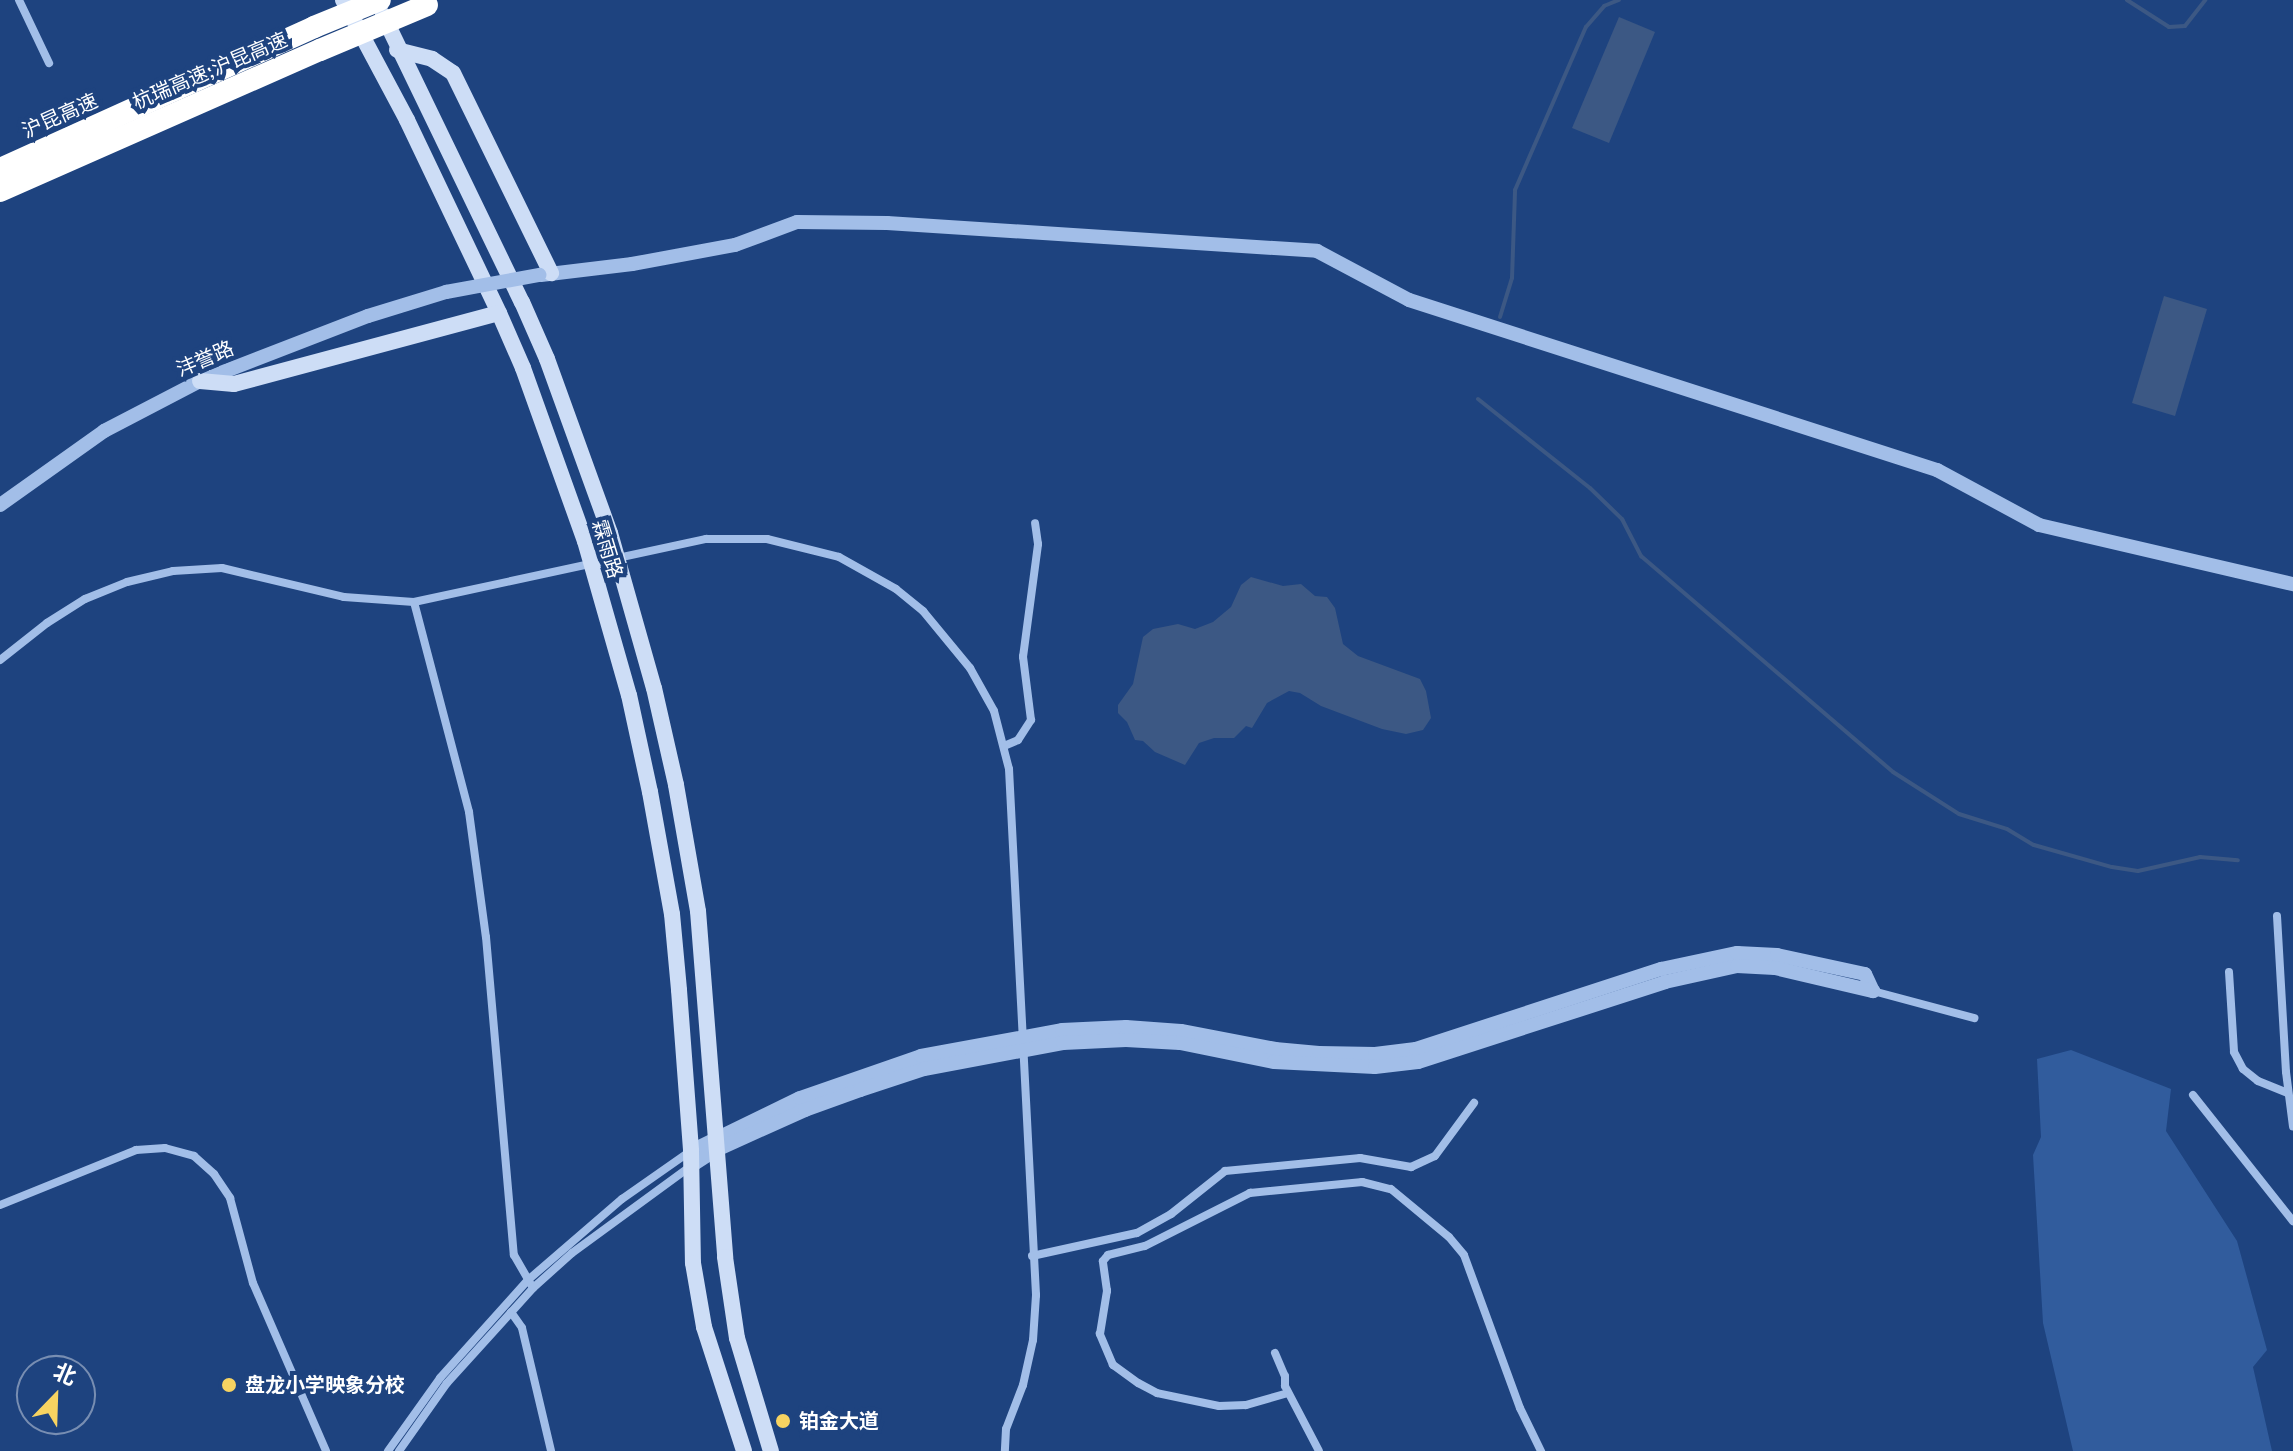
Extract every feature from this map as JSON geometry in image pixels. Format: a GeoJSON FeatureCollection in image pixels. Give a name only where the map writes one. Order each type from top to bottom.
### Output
{"type":"FeatureCollection","features":[{"type":"Feature","properties":{"kind":"highway","name":"沪昆高速"},"geometry":{"type":"LineString","coordinates":[[0,169],[378,0]]}},
{"type":"Feature","properties":{"kind":"highway","name":"杭瑞高速;沪昆高速"},"geometry":{"type":"LineString","coordinates":[[0,191],[434,3]]}},
{"type":"Feature","properties":{"kind":"main road","name":"霖雨路"},"geometry":{"type":"LineString","coordinates":[[343,0],[407,120],[499,313],[585,541],[629,695],[672,914],[691,1159]]}},
{"type":"Feature","properties":{"kind":"main road","name":"霖雨路"},"geometry":{"type":"LineString","coordinates":[[378,0],[397,50],[430,108],[529,316],[610,533],[654,688],[676,785],[698,911],[716,1144]]}},
{"type":"Feature","properties":{"kind":"main road"},"geometry":{"type":"LineString","coordinates":[[397,50],[432,59],[453,73],[545,274]]}},
{"type":"Feature","properties":{"kind":"main road"},"geometry":{"type":"LineString","coordinates":[[200,381],[234,384],[499,313]]}},
{"type":"Feature","properties":{"kind":"main road"},"geometry":{"type":"LineString","coordinates":[[716,1144],[723,1244],[737,1338],[771,1451]]}},
{"type":"Feature","properties":{"kind":"main road"},"geometry":{"type":"LineString","coordinates":[[691,1159],[693,1263],[701,1314],[744,1451]]}},
{"type":"Feature","properties":{"kind":"street"},"geometry":{"type":"LineString","coordinates":[[19,0],[49,63]]}},
{"type":"Feature","properties":{"kind":"street","name":"沣誉路"},"geometry":{"type":"LineString","coordinates":[[0,505],[104,431],[200,381],[368,316],[446,292],[735,245],[797,222],[887,223],[1317,251],[1409,300],[1496,331],[1808,426],[1937,470],[2039,525],[2293,584]]}},
{"type":"Feature","properties":{"kind":"street"},"geometry":{"type":"LineString","coordinates":[[1004,746],[1018,740],[1031,720],[1023,657],[1038,544],[1035,523]]}},
{"type":"Feature","properties":{"kind":"street"},"geometry":{"type":"LineString","coordinates":[[0,660],[47,623],[85,599],[127,582],[173,571],[222,568],[344,597],[414,602],[706,539],[767,539],[804,546],[864,570],[923,611],[970,668],[994,711],[1004,746],[1011,804],[1036,1295],[1033,1340],[1023,1385],[1006,1429],[1005,1451]]}},
{"type":"Feature","properties":{"kind":"street"},"geometry":{"type":"LineString","coordinates":[[414,602],[469,812],[486,937],[514,1255],[530,1284]]}},
{"type":"Feature","properties":{"kind":"street"},"geometry":{"type":"LineString","coordinates":[[2277,916],[2288,1093],[2293,1127]]}},
{"type":"Feature","properties":{"kind":"street"},"geometry":{"type":"LineString","coordinates":[[388,1451],[440,1378],[530,1284],[622,1199],[716,1144],[924,1069],[1022,1043],[1126,1040],[1180,1043],[1274,1062],[1375,1067],[1418,1062],[1665,982],[1737,966],[1775,968],[1974,1018]]}},
{"type":"Feature","properties":{"kind":"street"},"geometry":{"type":"LineString","coordinates":[[2229,972],[2234,1052],[2243,1069],[2258,1081],[2288,1093]]}},
{"type":"Feature","properties":{"kind":"street"},"geometry":{"type":"LineString","coordinates":[[2193,1095],[2293,1221]]}},
{"type":"Feature","properties":{"kind":"street"},"geometry":{"type":"LineString","coordinates":[[1032,1256],[1137,1233],[1171,1214],[1225,1171],[1360,1158],[1411,1167],[1435,1156],[1474,1103]]}},
{"type":"Feature","properties":{"kind":"street"},"geometry":{"type":"LineString","coordinates":[[0,1205],[136,1150],[165,1148],[194,1156],[214,1174],[230,1198],[253,1283],[326,1451]]}},
{"type":"Feature","properties":{"kind":"street"},"geometry":{"type":"LineString","coordinates":[[399,1451],[447,1383],[511,1312],[530,1284],[691,1159]]}},
{"type":"Feature","properties":{"kind":"street"},"geometry":{"type":"LineString","coordinates":[[1288,1393],[1246,1405],[1219,1406],[1157,1393],[1138,1383],[1113,1365],[1100,1334],[1107,1291],[1103,1261],[1108,1255],[1145,1246],[1250,1193],[1362,1182],[1391,1189],[1449,1237],[1464,1255],[1520,1408],[1541,1451]]}},
{"type":"Feature","properties":{"kind":"street"},"geometry":{"type":"LineString","coordinates":[[511,1312],[522,1328],[551,1451]]}},
{"type":"Feature","properties":{"kind":"street"},"geometry":{"type":"LineString","coordinates":[[1275,1353],[1288,1393],[1319,1451]]}},
{"type":"Feature","properties":{"kind":"shaded area"},"geometry":{"type":"Polygon","coordinates":[[[1619,17],[1655,32],[1609,143],[1572,128],[1619,17]]]}},
{"type":"Feature","properties":{"kind":"shaded area"},"geometry":{"type":"Polygon","coordinates":[[[2164,296],[2207,309],[2175,416],[2132,403],[2164,296]]]}},
{"type":"Feature","properties":{"kind":"shaded area"},"geometry":{"type":"Polygon","coordinates":[[[1251,577],[1283,586],[1301,584],[1315,596],[1327,597],[1335,608],[1343,644],[1358,656],[1420,679],[1426,691],[1431,718],[1423,730],[1406,734],[1382,729],[1289,691],[1267,703],[1252,728],[1246,726],[1234,738],[1214,738],[1199,743],[1185,765],[1155,752],[1143,741],[1135,740],[1127,722],[1118,713],[1118,705],[1133,684],[1143,637],[1153,629],[1178,624],[1195,629],[1213,622],[1231,607],[1241,585],[1251,577]]]}},
{"type":"Feature","properties":{"kind":"shaded area"},"geometry":{"type":"Polygon","coordinates":[[[2071,1050],[2171,1089],[2166,1131],[2237,1241],[2267,1350],[2253,1367],[2272,1451],[2073,1451],[2043,1323],[2033,1155],[2041,1137],[2037,1059],[2071,1050]]]}},
{"type":"Feature","properties":{"kind":"waterway"},"geometry":{"type":"LineString","coordinates":[[1500,317],[1512,278],[1515,190],[1586,27],[1604,6],[1619,0]]}},
{"type":"Feature","properties":{"kind":"waterway"},"geometry":{"type":"LineString","coordinates":[[2127,0],[2169,27],[2185,26],[2205,0]]}},
{"type":"Feature","properties":{"kind":"waterway"},"geometry":{"type":"LineString","coordinates":[[1478,399],[1590,488],[1622,519],[1641,556],[1893,772],[1959,814],[2007,829],[2034,845],[2112,867],[2138,871],[2200,857],[2238,860]]}},
{"type":"Feature","properties":{"kind":"place","name":"盘龙小学映象分校"},"geometry":{"type":"Point","coordinates":[229,1385]}},
{"type":"Feature","properties":{"kind":"place","name":"铂金大道"},"geometry":{"type":"Point","coordinates":[783,1421]}}]}
